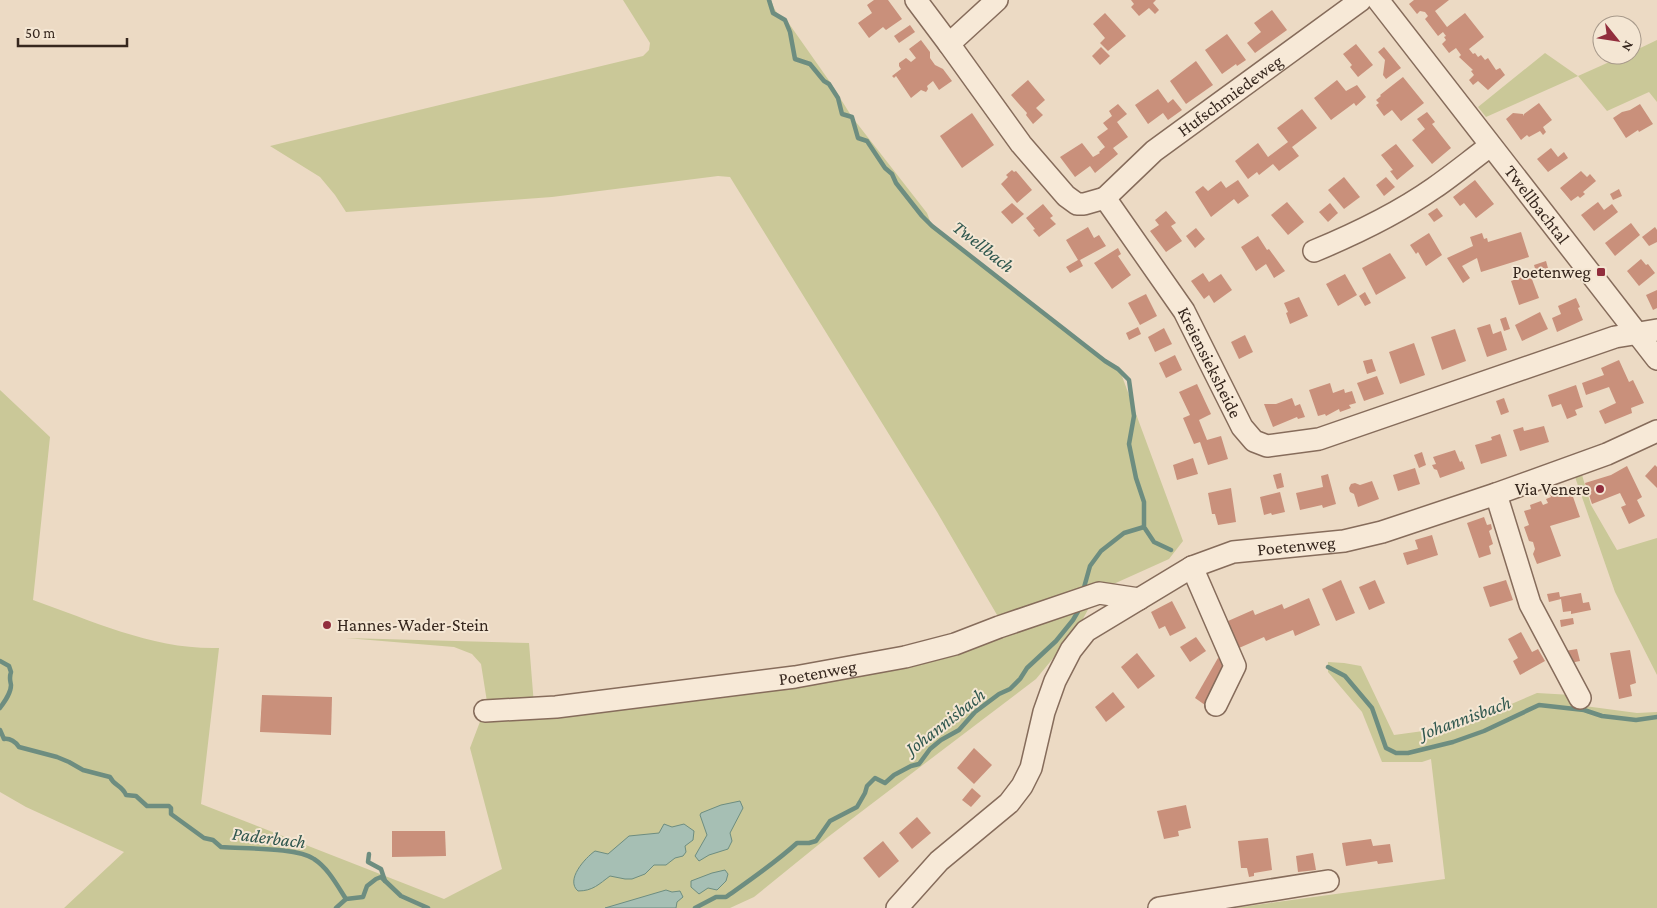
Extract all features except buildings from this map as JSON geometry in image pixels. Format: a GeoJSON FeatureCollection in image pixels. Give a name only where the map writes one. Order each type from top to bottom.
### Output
{"type":"FeatureCollection","features":[{"type":"Feature","properties":{"kind":"street"},"geometry":{"type":"LineString","coordinates":[[916,0],[950,44],[1020,144],[1066,196],[1077,204],[1105,198]]}},
{"type":"Feature","properties":{"kind":"street"},"geometry":{"type":"LineString","coordinates":[[950,44],[997,0]]}},
{"type":"Feature","properties":{"kind":"street","name":"Hufschmiedeweg"},"geometry":{"type":"LineString","coordinates":[[1105,198],[1154,151],[1361,0]]}},
{"type":"Feature","properties":{"kind":"street","name":"Twellbachtal"},"geometry":{"type":"LineString","coordinates":[[1378,0],[1490,146],[1596,278],[1647,332],[1657,359]]}},
{"type":"Feature","properties":{"kind":"street"},"geometry":{"type":"LineString","coordinates":[[1314,250],[1352,235],[1434,188],[1490,146]]}},
{"type":"Feature","properties":{"kind":"street","name":"Kreiensieksheide"},"geometry":{"type":"LineString","coordinates":[[1105,198],[1184,311],[1242,427],[1254,441],[1267,446],[1319,439],[1615,337],[1647,332]]}},
{"type":"Feature","properties":{"kind":"street","name":"Poetenweg"},"geometry":{"type":"LineString","coordinates":[[897,908],[939,861],[1009,803],[1022,786],[1031,768],[1044,712],[1055,681],[1071,650],[1086,631],[1192,567],[1233,552],[1344,541],[1382,532],[1607,454],[1657,431]]}},
{"type":"Feature","properties":{"kind":"street"},"geometry":{"type":"LineString","coordinates":[[1496,494],[1530,604],[1580,698]]}},
{"type":"Feature","properties":{"kind":"street"},"geometry":{"type":"LineString","coordinates":[[1192,567],[1236,666],[1216,705]]}},
{"type":"Feature","properties":{"kind":"street","name":"Poetenweg"},"geometry":{"type":"LineString","coordinates":[[485,711],[556,707],[795,677],[905,656],[955,644],[1099,593],[1139,599]]}},
{"type":"Feature","properties":{"kind":"street"},"geometry":{"type":"LineString","coordinates":[[1159,908],[1328,881]]}},
{"type":"Feature","properties":{"kind":"shaded area"},"geometry":{"type":"Polygon","coordinates":[[[623,0],[771,0],[776,11],[785,18],[852,117],[927,213],[932,226],[1119,368],[1183,541],[1169,559],[1098,591],[1078,628],[1036,679],[828,837],[754,897],[730,908],[64,908],[124,852],[26,807],[0,792],[0,390],[50,437],[33,600],[124,633],[147,639],[195,647],[219,648],[201,804],[444,899],[502,869],[470,748],[481,719],[488,708],[481,664],[472,654],[454,647],[346,638],[529,643],[534,705],[905,652],[1000,620],[937,512],[730,177],[718,176],[552,197],[346,212],[320,177],[270,146],[643,56],[649,50],[650,43],[623,0]]]}},
{"type":"Feature","properties":{"kind":"shaded area"},"geometry":{"type":"Polygon","coordinates":[[[1657,40],[1657,102],[1649,92],[1607,111],[1578,76],[1603,65],[1642,65],[1642,47],[1657,40]]]}},
{"type":"Feature","properties":{"kind":"shaded area"},"geometry":{"type":"Polygon","coordinates":[[[1545,53],[1578,76],[1486,117],[1478,107],[1545,53]]]}},
{"type":"Feature","properties":{"kind":"shaded area"},"geometry":{"type":"Polygon","coordinates":[[[1582,475],[1591,505],[1617,550],[1657,538],[1657,675],[1615,592],[1575,477],[1582,475]]]}},
{"type":"Feature","properties":{"kind":"shaded area"},"geometry":{"type":"Polygon","coordinates":[[[1328,662],[1361,666],[1394,735],[1460,726],[1537,693],[1572,695],[1577,705],[1637,713],[1657,712],[1657,908],[1234,908],[1445,879],[1431,759],[1422,762],[1382,762],[1362,712],[1328,672],[1328,662]]]}},
{"type":"Feature","properties":{"kind":"shaded area"},"geometry":{"type":"Polygon","coordinates":[[[740,801],[743,808],[730,833],[732,841],[728,849],[709,855],[699,861],[695,856],[707,835],[701,813],[721,805],[740,801]]]}},
{"type":"Feature","properties":{"kind":"shaded area"},"geometry":{"type":"Polygon","coordinates":[[[664,824],[672,827],[684,824],[694,831],[693,840],[685,846],[686,852],[683,856],[675,858],[666,865],[654,865],[645,874],[632,879],[610,876],[588,890],[578,891],[574,881],[575,875],[586,859],[595,851],[608,854],[629,836],[659,833],[664,824]]]}},
{"type":"Feature","properties":{"kind":"shaded area"},"geometry":{"type":"Polygon","coordinates":[[[725,870],[728,874],[726,881],[717,890],[708,888],[699,894],[691,887],[691,881],[725,870]]]}},
{"type":"Feature","properties":{"kind":"shaded area"},"geometry":{"type":"Polygon","coordinates":[[[666,890],[672,892],[680,891],[683,897],[677,902],[676,908],[605,908],[666,890]]]}},
{"type":"Feature","properties":{"kind":"waterway","name":"Twellbach"},"geometry":{"type":"LineString","coordinates":[[769,0],[773,13],[785,20],[790,32],[795,59],[810,64],[824,81],[829,84],[838,98],[842,114],[852,117],[858,138],[867,141],[922,216],[932,226],[1105,361],[1118,369],[1129,380],[1134,416],[1129,444],[1136,478],[1144,502],[1144,527],[1154,542],[1171,550]]}},
{"type":"Feature","properties":{"kind":"waterway","name":"Johannisbach"},"geometry":{"type":"LineString","coordinates":[[1083,591],[1090,566],[1101,551],[1124,533],[1144,527]]}},
{"type":"Feature","properties":{"kind":"waterway","name":"Johannisbach"},"geometry":{"type":"LineString","coordinates":[[695,908],[716,897],[726,897],[797,843],[816,841],[830,821],[857,807],[867,786],[875,778],[885,783],[894,775],[919,764],[930,749],[959,730],[975,712],[999,694],[1010,689],[1027,668],[1056,641],[1080,608]]}},
{"type":"Feature","properties":{"kind":"waterway","name":"Paderbach"},"geometry":{"type":"LineString","coordinates":[[0,661],[9,666],[11,672],[10,691],[0,708]]}},
{"type":"Feature","properties":{"kind":"waterway","name":"Johannisbach"},"geometry":{"type":"LineString","coordinates":[[1328,667],[1345,676],[1372,708],[1386,748],[1396,753],[1408,753],[1453,742],[1484,731],[1539,705],[1584,710],[1602,716],[1636,720],[1657,717]]}},
{"type":"Feature","properties":{"kind":"waterway","name":"Paderbach"},"geometry":{"type":"LineString","coordinates":[[0,730],[4,739],[13,741],[19,747],[57,757],[83,770],[110,777],[126,795],[136,796],[147,806],[169,806],[171,814],[204,838],[213,840],[221,847],[283,850],[306,855],[324,867],[346,899]]}},
{"type":"Feature","properties":{"kind":"waterway","name":"Johannisbach"},"geometry":{"type":"LineString","coordinates":[[369,854],[368,862],[381,869],[385,881]]}},
{"type":"Feature","properties":{"kind":"waterway","name":"Johannisbach"},"geometry":{"type":"LineString","coordinates":[[336,908],[346,899],[363,897],[367,886],[381,877],[401,896],[428,908]]}},
{"type":"Feature","properties":{"kind":"place","name":"Poetenweg"},"geometry":{"type":"Point","coordinates":[1601,272]}},
{"type":"Feature","properties":{"kind":"place","name":"Via Venere"},"geometry":{"type":"Point","coordinates":[1600,489]}},
{"type":"Feature","properties":{"kind":"place","name":"Hannes-Wader-Stein"},"geometry":{"type":"Point","coordinates":[327,625]}}]}
